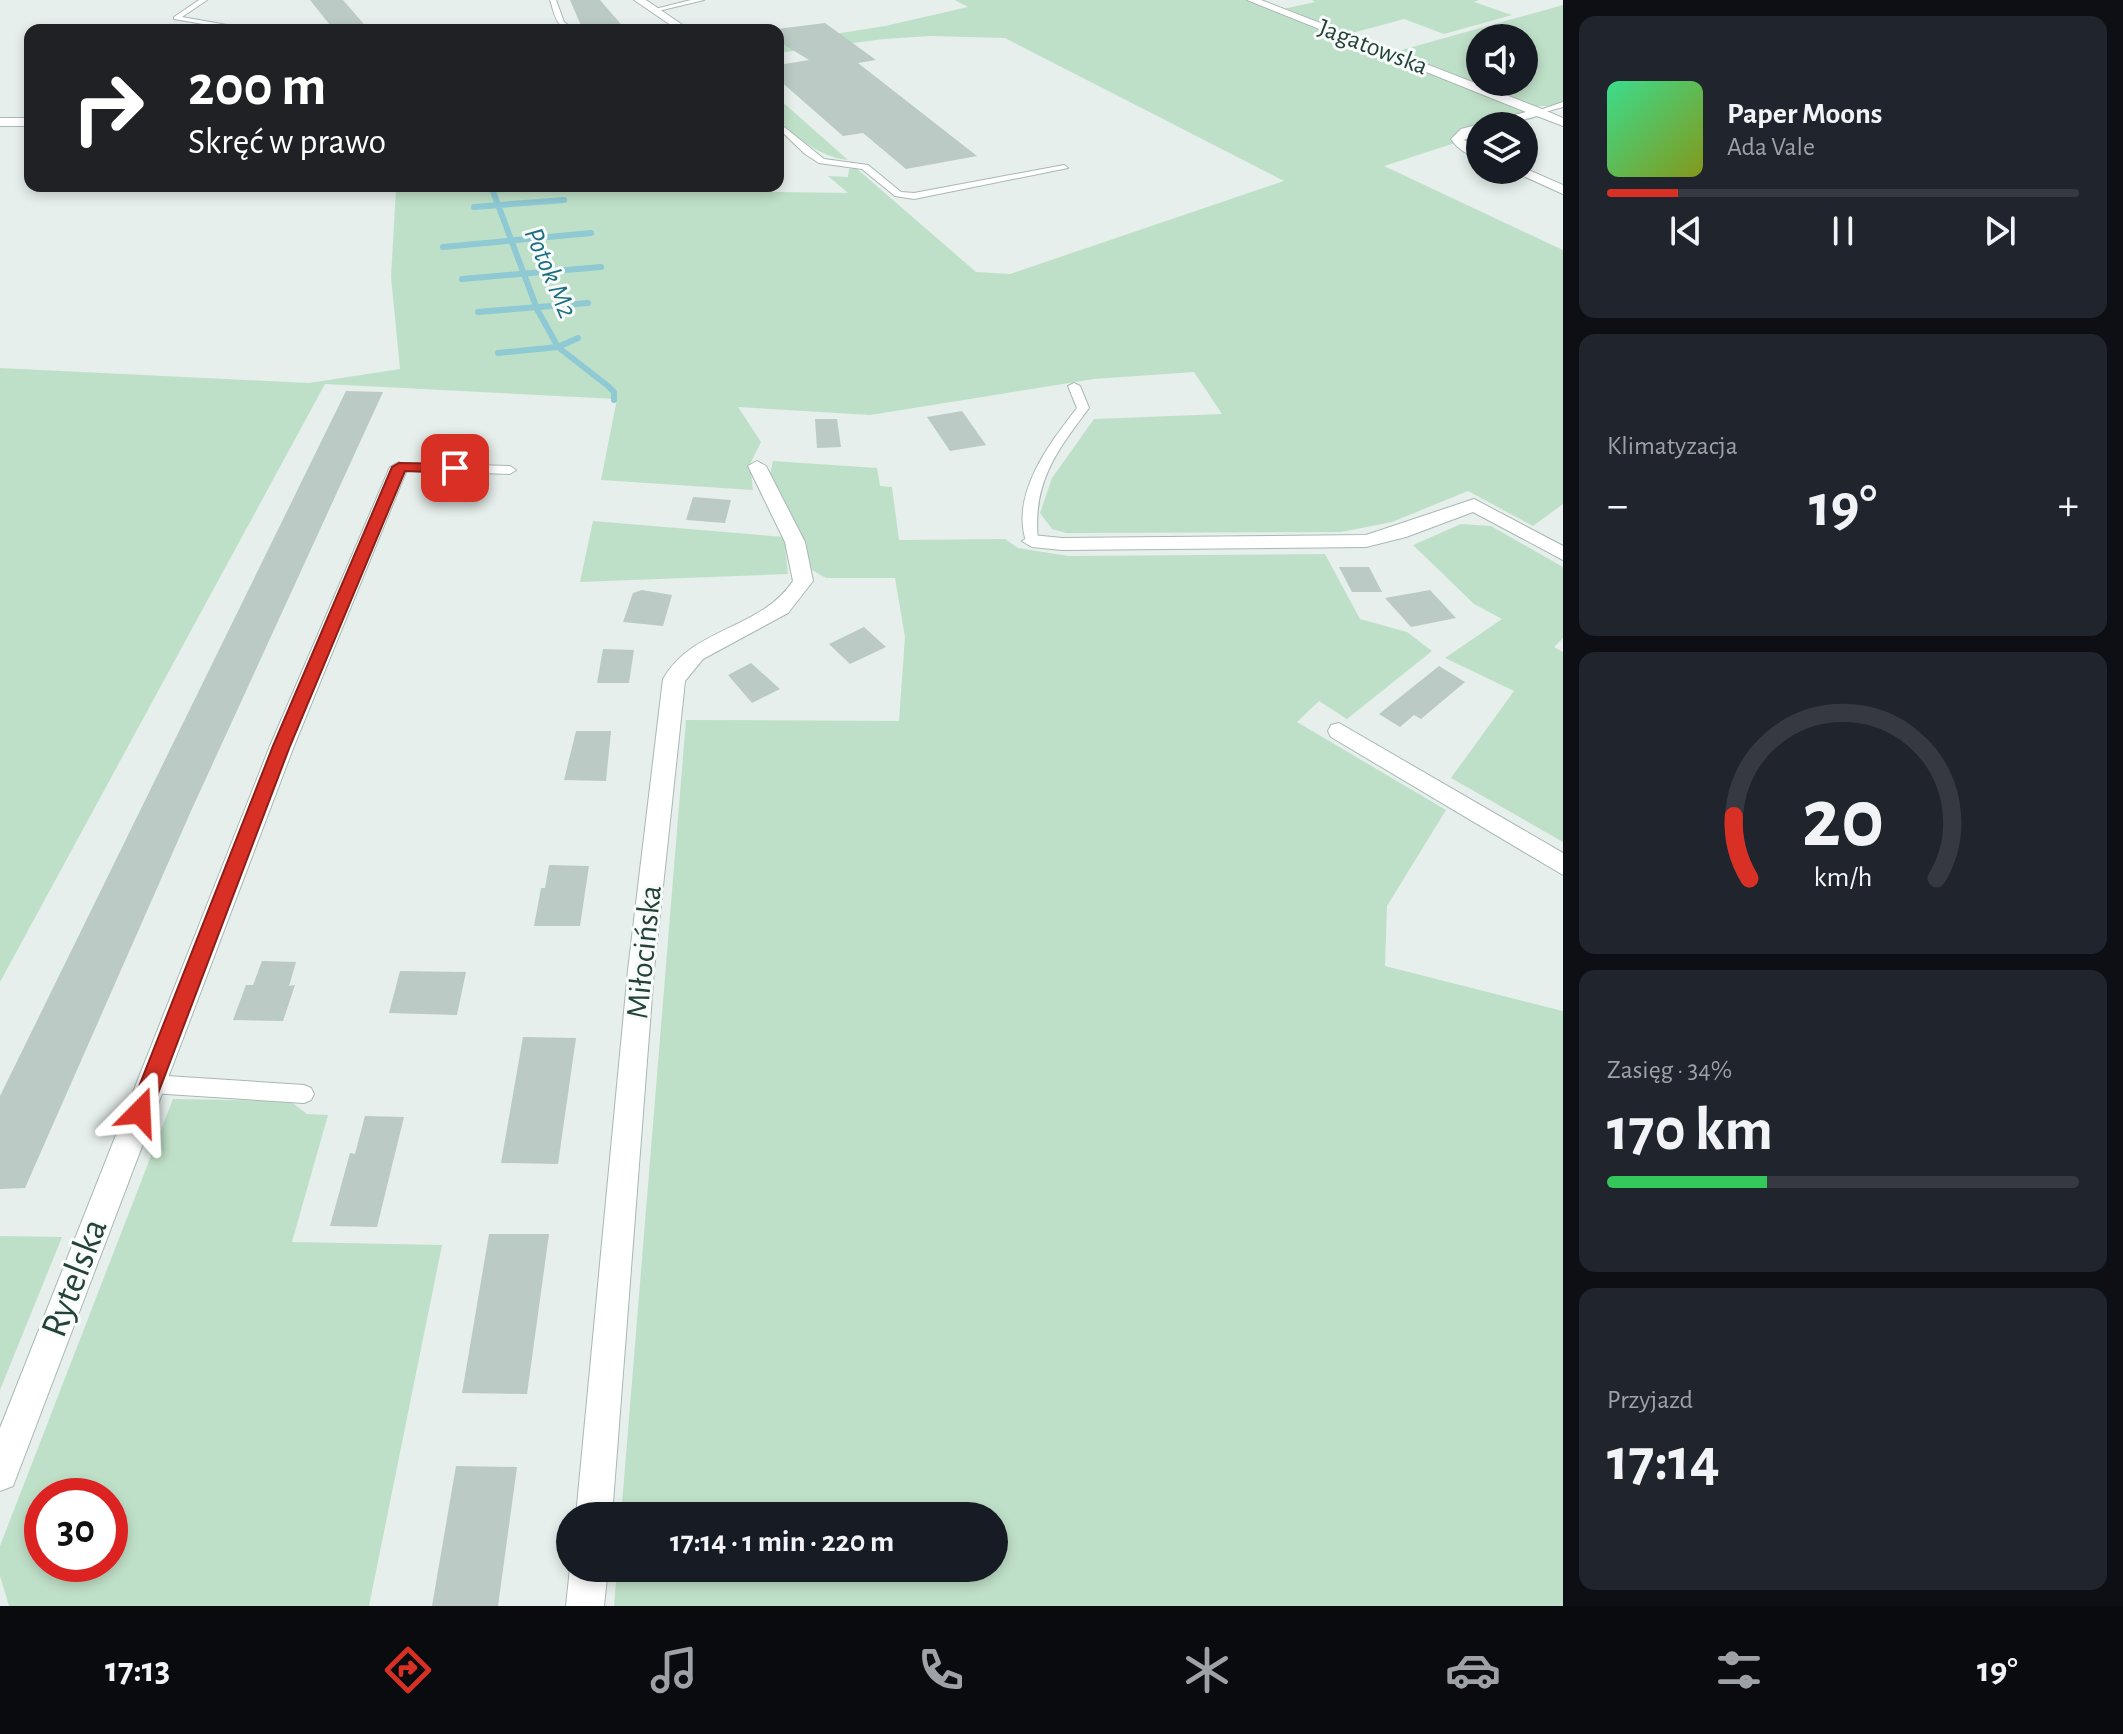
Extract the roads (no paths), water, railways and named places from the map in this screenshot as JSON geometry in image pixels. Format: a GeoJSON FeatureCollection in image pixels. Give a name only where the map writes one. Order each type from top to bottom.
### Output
{"type":"FeatureCollection","features":[{"type":"Feature","properties":{"kind":"street"},"geometry":{"type":"LineString","coordinates":[[639,0],[676,24]]}},
{"type":"Feature","properties":{"kind":"street","name":"Jagatowska"},"geometry":{"type":"LineString","coordinates":[[1252,0],[1563,122]]}},
{"type":"Feature","properties":{"kind":"street"},"geometry":{"type":"LineString","coordinates":[[0,122],[24,122]]}},
{"type":"Feature","properties":{"kind":"street"},"geometry":{"type":"LineString","coordinates":[[1466,132],[1457,139],[1466,148]]}},
{"type":"Feature","properties":{"kind":"street"},"geometry":{"type":"LineString","coordinates":[[1538,179],[1563,190]]}},
{"type":"Feature","properties":{"kind":"street","name":"Miłocińska"},"geometry":{"type":"LineString","coordinates":[[595,1502],[641,970],[674,679],[693,655],[771,617],[792,600],[803,581],[795,542],[757,466]]}},
{"type":"Feature","properties":{"kind":"street","name":"Rytelska"},"geometry":{"type":"LineString","coordinates":[[0,1473],[282,746],[399,467]]}},
{"type":"Feature","properties":{"kind":"street"},"geometry":{"type":"LineString","coordinates":[[1032,541],[1062,544],[1366,541],[1399,533],[1474,505],[1563,554]]}},
{"type":"Feature","properties":{"kind":"street"},"geometry":{"type":"LineString","coordinates":[[1339,731],[1563,865]]}},
{"type":"Feature","properties":{"kind":"street"},"geometry":{"type":"LineString","coordinates":[[585,1606],[588,1582]]}},
{"type":"Feature","properties":{"kind":"lane"},"geometry":{"type":"LineString","coordinates":[[204,0],[176,18],[214,24]]}},
{"type":"Feature","properties":{"kind":"lane"},"geometry":{"type":"LineString","coordinates":[[553,0],[562,24]]}},
{"type":"Feature","properties":{"kind":"lane"},"geometry":{"type":"LineString","coordinates":[[654,10],[701,0]]}},
{"type":"Feature","properties":{"kind":"lane"},"geometry":{"type":"LineString","coordinates":[[1538,112],[1563,104]]}},
{"type":"Feature","properties":{"kind":"lane"},"geometry":{"type":"LineString","coordinates":[[784,130],[822,161],[865,167],[898,194],[914,196],[1064,168]]}},
{"type":"Feature","properties":{"kind":"lane"},"geometry":{"type":"LineString","coordinates":[[1032,541],[1028,508],[1050,451],[1083,408],[1074,386]]}},
{"type":"Feature","properties":{"kind":"lane"},"geometry":{"type":"LineString","coordinates":[[399,467],[510,470]]}},
{"type":"Feature","properties":{"kind":"lane"},"geometry":{"type":"LineString","coordinates":[[151,1084],[304,1094]]}},
{"type":"Feature","properties":{"kind":"waterway","name":"Potok M2"},"geometry":{"type":"LineString","coordinates":[[493,192],[498,205]]}},
{"type":"Feature","properties":{"kind":"waterway"},"geometry":{"type":"LineString","coordinates":[[498,205],[564,200]]}},
{"type":"Feature","properties":{"kind":"waterway"},"geometry":{"type":"LineString","coordinates":[[474,207],[498,205]]}},
{"type":"Feature","properties":{"kind":"waterway","name":"Potok M2"},"geometry":{"type":"LineString","coordinates":[[498,205],[511,241]]}},
{"type":"Feature","properties":{"kind":"waterway"},"geometry":{"type":"LineString","coordinates":[[511,241],[591,233]]}},
{"type":"Feature","properties":{"kind":"waterway"},"geometry":{"type":"LineString","coordinates":[[443,247],[511,241]]}},
{"type":"Feature","properties":{"kind":"waterway","name":"Potok M2"},"geometry":{"type":"LineString","coordinates":[[511,241],[524,274]]}},
{"type":"Feature","properties":{"kind":"waterway"},"geometry":{"type":"LineString","coordinates":[[524,274],[601,267]]}},
{"type":"Feature","properties":{"kind":"waterway"},"geometry":{"type":"LineString","coordinates":[[462,279],[524,274]]}},
{"type":"Feature","properties":{"kind":"waterway","name":"Potok M2"},"geometry":{"type":"LineString","coordinates":[[524,274],[536,307]]}},
{"type":"Feature","properties":{"kind":"waterway"},"geometry":{"type":"LineString","coordinates":[[536,307],[588,303]]}},
{"type":"Feature","properties":{"kind":"waterway"},"geometry":{"type":"LineString","coordinates":[[478,312],[536,307]]}},
{"type":"Feature","properties":{"kind":"waterway","name":"Potok M2"},"geometry":{"type":"LineString","coordinates":[[536,307],[558,347]]}},
{"type":"Feature","properties":{"kind":"waterway"},"geometry":{"type":"LineString","coordinates":[[558,347],[578,338]]}},
{"type":"Feature","properties":{"kind":"waterway"},"geometry":{"type":"LineString","coordinates":[[498,353],[558,347]]}},
{"type":"Feature","properties":{"kind":"waterway","name":"Potok M2"},"geometry":{"type":"LineString","coordinates":[[558,347],[608,386],[614,392],[614,400]]}}]}
